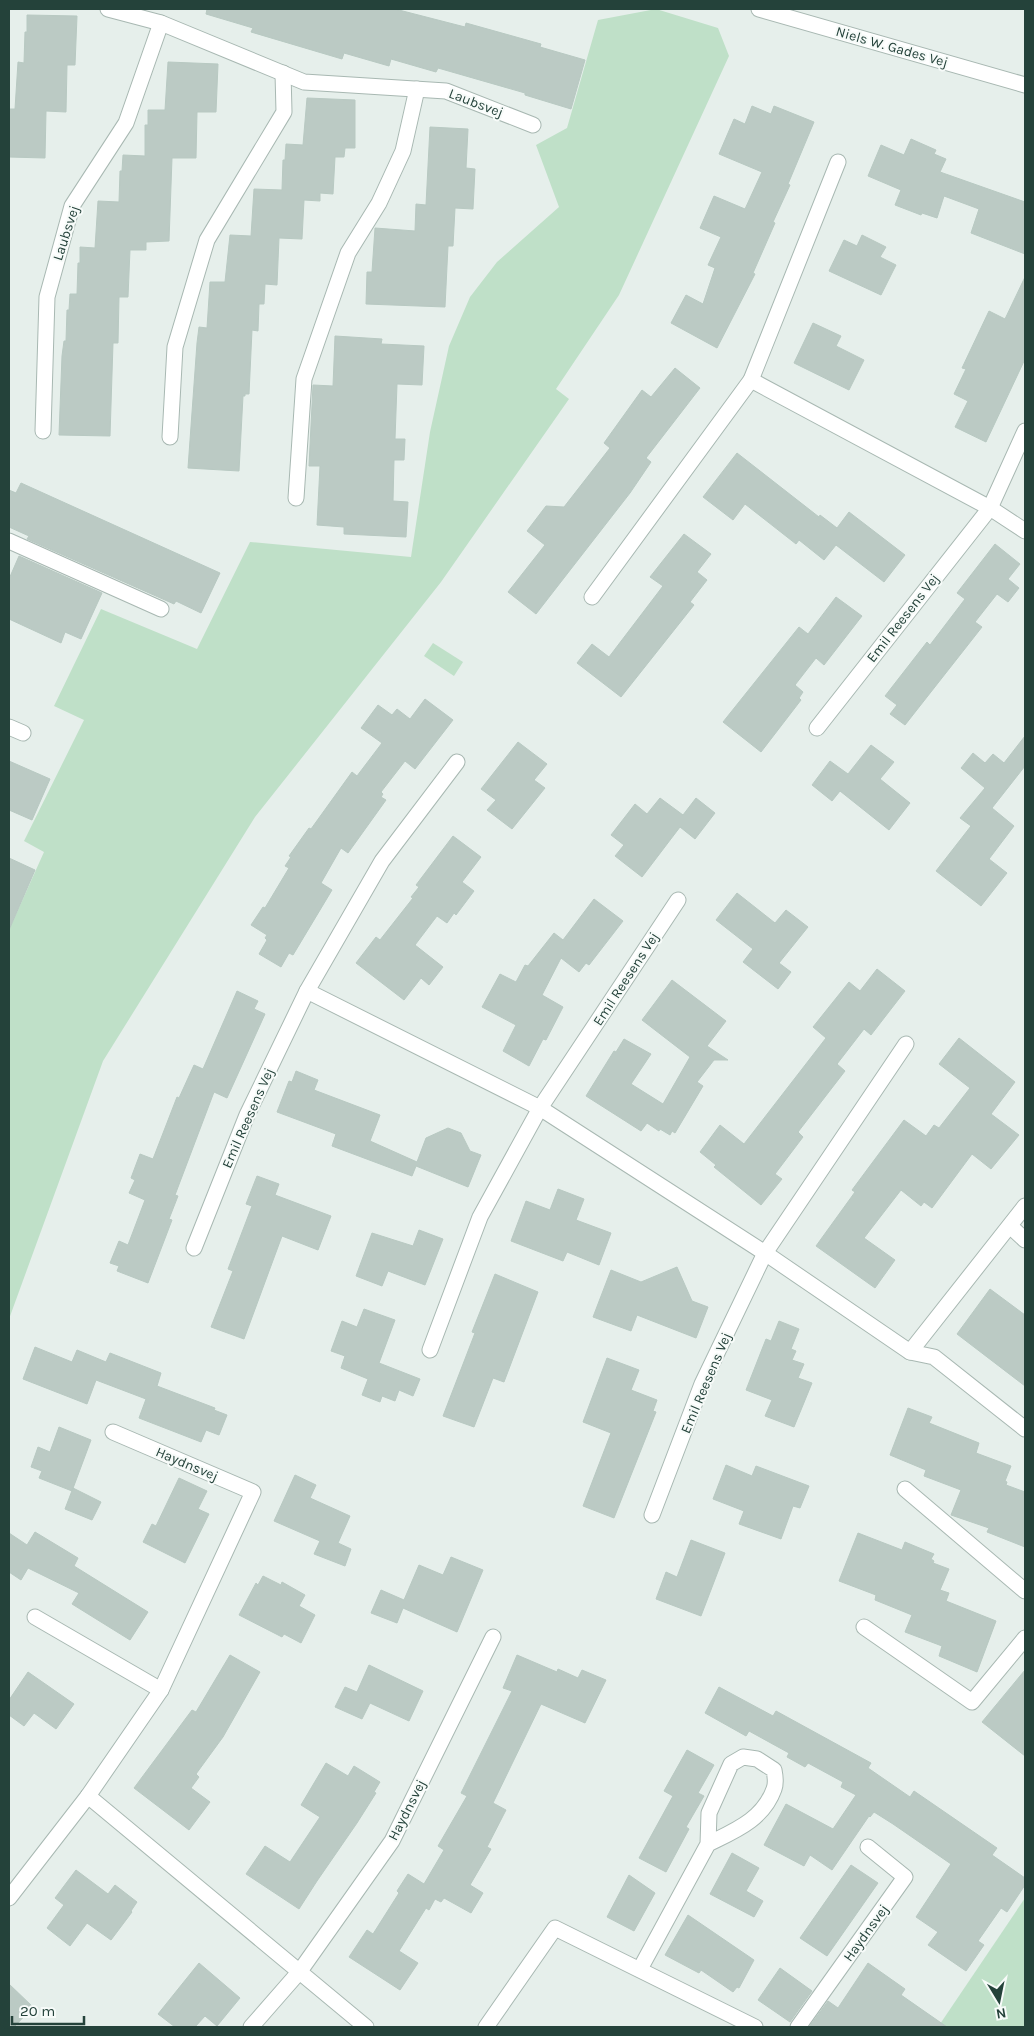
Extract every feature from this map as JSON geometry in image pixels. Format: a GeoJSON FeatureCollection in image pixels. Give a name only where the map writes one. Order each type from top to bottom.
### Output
{"type":"FeatureCollection","features":[{"type":"Feature","properties":{"kind":"street","name":"Laubsvej"},"geometry":{"type":"LineString","coordinates":[[108,9],[162,23],[304,82],[446,91],[533,125]]}},
{"type":"Feature","properties":{"kind":"street","name":"Niels W. Gades Vej"},"geometry":{"type":"LineString","coordinates":[[759,9],[1025,86]]}},
{"type":"Feature","properties":{"kind":"street","name":"Laubsvej"},"geometry":{"type":"LineString","coordinates":[[43,431],[47,297],[72,206],[126,123],[162,23]]}},
{"type":"Feature","properties":{"kind":"street"},"geometry":{"type":"LineString","coordinates":[[170,437],[175,347],[207,240],[284,112],[283,73]]}},
{"type":"Feature","properties":{"kind":"street"},"geometry":{"type":"LineString","coordinates":[[296,498],[304,379],[348,253],[379,203],[403,151],[417,89]]}},
{"type":"Feature","properties":{"kind":"street"},"geometry":{"type":"LineString","coordinates":[[592,597],[751,380],[838,162]]}},
{"type":"Feature","properties":{"kind":"street"},"geometry":{"type":"LineString","coordinates":[[751,380],[990,508],[1025,530]]}},
{"type":"Feature","properties":{"kind":"street","name":"Emil Reesens Vej"},"geometry":{"type":"LineString","coordinates":[[817,728],[990,508],[1025,431]]}},
{"type":"Feature","properties":{"kind":"street"},"geometry":{"type":"LineString","coordinates":[[9,541],[162,609]]}},
{"type":"Feature","properties":{"kind":"street","name":"Emil Reesens Vej"},"geometry":{"type":"LineString","coordinates":[[194,1248],[247,1114],[307,991],[382,861],[457,762]]}},
{"type":"Feature","properties":{"kind":"street","name":"Emil Reesens Vej"},"geometry":{"type":"LineString","coordinates":[[430,1350],[480,1217],[540,1108],[678,900]]}},
{"type":"Feature","properties":{"kind":"street"},"geometry":{"type":"LineString","coordinates":[[307,991],[540,1108],[765,1253],[910,1352],[934,1357],[1025,1429]]}},
{"type":"Feature","properties":{"kind":"street","name":"Emil Reesens Vej"},"geometry":{"type":"LineString","coordinates":[[652,1515],[702,1384],[765,1253],[906,1044]]}},
{"type":"Feature","properties":{"kind":"street"},"geometry":{"type":"LineString","coordinates":[[910,1352],[1025,1206]]}},
{"type":"Feature","properties":{"kind":"street"},"geometry":{"type":"LineString","coordinates":[[1010,1226],[1025,1240]]}},
{"type":"Feature","properties":{"kind":"street","name":"Haydnsvej"},"geometry":{"type":"LineString","coordinates":[[9,1898],[88,1796],[161,1690],[253,1492],[113,1432]]}},
{"type":"Feature","properties":{"kind":"street"},"geometry":{"type":"LineString","coordinates":[[905,1489],[1025,1591]]}},
{"type":"Feature","properties":{"kind":"street"},"geometry":{"type":"LineString","coordinates":[[35,1617],[161,1690]]}},
{"type":"Feature","properties":{"kind":"street"},"geometry":{"type":"LineString","coordinates":[[864,1627],[972,1702],[1025,1638]]}},
{"type":"Feature","properties":{"kind":"street","name":"Haydnsvej"},"geometry":{"type":"LineString","coordinates":[[251,2027],[300,1971],[392,1841],[493,1637]]}},
{"type":"Feature","properties":{"kind":"street"},"geometry":{"type":"LineString","coordinates":[[640,1968],[708,1844],[709,1813],[731,1764],[743,1757],[757,1759],[774,1770],[775,1788],[759,1815],[742,1827],[708,1844]]}},
{"type":"Feature","properties":{"kind":"street"},"geometry":{"type":"LineString","coordinates":[[88,1796],[366,2027]]}},
{"type":"Feature","properties":{"kind":"street","name":"Haydnsvej"},"geometry":{"type":"LineString","coordinates":[[798,2027],[905,1877],[868,1847]]}},
{"type":"Feature","properties":{"kind":"street"},"geometry":{"type":"LineString","coordinates":[[486,2027],[555,1928],[640,1968],[754,2027]]}},
{"type":"Feature","properties":{"kind":"green space"},"geometry":{"type":"Polygon","coordinates":[[[656,9],[718,28],[729,56],[619,295],[556,389],[569,399],[441,582],[255,817],[103,1061],[9,1319],[9,930],[44,852],[24,841],[84,720],[54,706],[101,609],[197,649],[250,542],[411,557],[430,432],[449,346],[470,297],[497,262],[559,207],[536,145],[567,128],[598,20],[656,9]]]}},
{"type":"Feature","properties":{"kind":"green space"},"geometry":{"type":"Polygon","coordinates":[[[433,643],[463,662],[454,676],[424,656],[433,643]]]}},
{"type":"Feature","properties":{"kind":"green space"},"geometry":{"type":"Polygon","coordinates":[[[1025,1898],[1025,2027],[938,2027],[1025,1898]]]}},
{"type":"Feature","properties":{"kind":"building"},"geometry":{"type":"Polygon","coordinates":[[[207,9],[395,9],[465,27],[466,23],[541,44],[540,47],[585,60],[571,109],[525,95],[525,93],[438,68],[436,72],[391,59],[389,66],[344,53],[342,59],[251,32],[253,28],[206,14],[207,9]]]}},
{"type":"Feature","properties":{"kind":"building"},"geometry":{"type":"Polygon","coordinates":[[[27,15],[77,16],[75,65],[67,65],[66,112],[46,111],[45,158],[9,157],[9,109],[15,109],[18,62],[24,63],[27,15]]]}},
{"type":"Feature","properties":{"kind":"building"},"geometry":{"type":"Polygon","coordinates":[[[168,62],[218,64],[216,112],[197,112],[196,158],[172,158],[169,241],[146,242],[146,250],[130,250],[128,297],[119,297],[118,343],[113,343],[110,436],[59,435],[62,356],[64,341],[66,341],[67,310],[69,310],[70,294],[77,294],[80,247],[95,248],[98,201],[119,202],[120,171],[122,171],[123,155],[145,156],[145,125],[148,125],[148,110],[165,110],[168,62]]]}},
{"type":"Feature","properties":{"kind":"building"},"geometry":{"type":"Polygon","coordinates":[[[307,98],[355,100],[355,148],[345,148],[344,157],[335,157],[333,194],[320,193],[320,201],[304,200],[302,239],[279,238],[277,285],[265,284],[264,304],[259,304],[258,331],[252,330],[249,394],[243,396],[239,471],[188,468],[197,343],[199,327],[207,328],[210,282],[225,282],[230,235],[251,236],[254,189],[282,190],[283,160],[285,160],[286,144],[303,145],[307,98]]]}},
{"type":"Feature","properties":{"kind":"building"},"geometry":{"type":"Polygon","coordinates":[[[752,106],[771,114],[774,106],[814,122],[788,184],[790,185],[773,222],[775,223],[753,273],[755,274],[717,348],[671,323],[686,295],[703,304],[715,268],[708,265],[721,237],[700,228],[714,196],[745,209],[762,172],[719,154],[734,119],[745,124],[752,106]]]}},
{"type":"Feature","properties":{"kind":"building"},"geometry":{"type":"Polygon","coordinates":[[[430,127],[468,129],[466,168],[475,169],[473,209],[455,208],[453,246],[448,246],[445,307],[366,304],[367,272],[372,272],[375,228],[415,231],[416,204],[426,205],[430,127]]]}},
{"type":"Feature","properties":{"kind":"building"},"geometry":{"type":"Polygon","coordinates":[[[911,139],[936,150],[934,154],[946,159],[940,172],[1025,202],[1025,254],[971,233],[979,209],[944,196],[937,218],[922,213],[921,215],[895,205],[901,190],[868,176],[881,145],[904,155],[911,139]]]}},
{"type":"Feature","properties":{"kind":"building"},"geometry":{"type":"Polygon","coordinates":[[[862,235],[886,247],[880,257],[896,265],[881,295],[829,271],[844,240],[857,246],[862,235]]]}},
{"type":"Feature","properties":{"kind":"building"},"geometry":{"type":"Polygon","coordinates":[[[1025,277],[1025,359],[986,442],[955,427],[968,401],[954,394],[966,369],[962,368],[989,311],[1005,319],[1025,277]]]}},
{"type":"Feature","properties":{"kind":"building"},"geometry":{"type":"Polygon","coordinates":[[[813,323],[841,336],[836,346],[864,360],[849,390],[794,363],[813,323]]]}},
{"type":"Feature","properties":{"kind":"building"},"geometry":{"type":"Polygon","coordinates":[[[335,336],[382,339],[381,344],[424,346],[422,385],[397,384],[395,439],[405,439],[404,460],[394,460],[393,501],[408,502],[406,537],[344,534],[344,527],[317,525],[320,466],[309,466],[313,385],[333,386],[335,336]]]}},
{"type":"Feature","properties":{"kind":"building"},"geometry":{"type":"Polygon","coordinates":[[[675,368],[700,388],[646,458],[651,462],[630,493],[536,614],[508,592],[545,545],[527,531],[546,506],[564,507],[610,448],[604,443],[642,390],[651,397],[675,368]]]}},
{"type":"Feature","properties":{"kind":"building"},"geometry":{"type":"Polygon","coordinates":[[[737,453],[819,517],[820,515],[837,528],[849,512],[905,555],[884,582],[836,545],[824,560],[799,540],[796,544],[745,504],[733,520],[703,497],[737,453]]]}},
{"type":"Feature","properties":{"kind":"building"},"geometry":{"type":"Polygon","coordinates":[[[21,483],[220,573],[201,613],[176,601],[174,604],[27,539],[29,536],[9,527],[9,490],[16,493],[21,483]]]}},
{"type":"Feature","properties":{"kind":"building"},"geometry":{"type":"Polygon","coordinates":[[[684,534],[711,554],[697,572],[707,580],[690,602],[694,605],[621,697],[577,663],[592,644],[609,657],[663,586],[650,577],[684,534]]]}},
{"type":"Feature","properties":{"kind":"building"},"geometry":{"type":"Polygon","coordinates":[[[995,544],[1020,564],[1008,579],[1019,588],[1008,602],[997,594],[975,622],[982,627],[905,725],[890,714],[897,705],[885,696],[927,642],[930,645],[965,599],[957,593],[995,544]]]}},
{"type":"Feature","properties":{"kind":"building"},"geometry":{"type":"Polygon","coordinates":[[[19,556],[102,593],[81,639],[65,632],[61,643],[9,619],[9,579],[19,556]]]}},
{"type":"Feature","properties":{"kind":"building"},"geometry":{"type":"Polygon","coordinates":[[[836,597],[862,616],[824,665],[816,658],[795,685],[803,692],[799,698],[801,700],[761,752],[723,722],[799,627],[808,634],[836,597]]]}},
{"type":"Feature","properties":{"kind":"building"},"geometry":{"type":"Polygon","coordinates":[[[425,699],[453,720],[415,769],[405,761],[381,792],[383,794],[381,797],[386,800],[348,853],[341,848],[321,883],[332,890],[293,955],[289,953],[281,967],[259,954],[267,940],[265,938],[267,935],[251,925],[263,907],[265,908],[289,868],[285,866],[291,857],[289,856],[352,772],[357,776],[382,743],[361,728],[378,705],[392,715],[397,709],[410,719],[425,699]]]}},
{"type":"Feature","properties":{"kind":"building"},"geometry":{"type":"Polygon","coordinates":[[[1025,736],[1025,766],[992,808],[1014,826],[989,859],[1007,873],[981,906],[936,871],[971,826],[960,818],[985,788],[961,768],[973,753],[985,763],[993,754],[1004,763],[1025,736]]]}},
{"type":"Feature","properties":{"kind":"building"},"geometry":{"type":"Polygon","coordinates":[[[518,742],[547,764],[534,780],[545,788],[512,829],[487,810],[496,800],[481,789],[518,742]]]}},
{"type":"Feature","properties":{"kind":"building"},"geometry":{"type":"Polygon","coordinates":[[[871,745],[894,762],[880,779],[910,803],[889,830],[840,791],[832,801],[812,785],[830,761],[848,774],[871,745]]]}},
{"type":"Feature","properties":{"kind":"building"},"geometry":{"type":"Polygon","coordinates":[[[9,761],[50,779],[32,820],[9,810],[9,761]]]}},
{"type":"Feature","properties":{"kind":"building"},"geometry":{"type":"Polygon","coordinates":[[[660,798],[683,815],[696,798],[715,813],[695,839],[680,827],[642,877],[615,856],[624,845],[611,835],[635,804],[647,814],[660,798]]]}},
{"type":"Feature","properties":{"kind":"building"},"geometry":{"type":"Polygon","coordinates":[[[453,836],[481,857],[462,882],[474,891],[456,915],[454,913],[447,923],[437,916],[415,945],[443,967],[429,985],[421,978],[404,1000],[356,963],[376,937],[380,940],[413,898],[411,897],[419,887],[416,885],[453,836]]]}},
{"type":"Feature","properties":{"kind":"building"},"geometry":{"type":"Polygon","coordinates":[[[9,858],[35,870],[9,930],[9,858]]]}},
{"type":"Feature","properties":{"kind":"building"},"geometry":{"type":"Polygon","coordinates":[[[737,893],[775,923],[786,910],[808,927],[779,963],[791,972],[778,989],[743,962],[753,949],[716,920],[737,893]]]}},
{"type":"Feature","properties":{"kind":"building"},"geometry":{"type":"Polygon","coordinates":[[[594,899],[623,921],[589,965],[586,963],[579,972],[561,958],[542,995],[563,1007],[546,1040],[543,1039],[529,1066],[503,1051],[516,1025],[482,1007],[500,974],[516,982],[525,965],[528,966],[554,933],[563,940],[594,899]]]}},
{"type":"Feature","properties":{"kind":"building"},"geometry":{"type":"Polygon","coordinates":[[[877,969],[905,991],[871,1035],[864,1029],[837,1064],[845,1071],[798,1132],[803,1137],[775,1174],[782,1179],[761,1205],[714,1167],[716,1165],[700,1152],[720,1125],[744,1144],[826,1038],[813,1027],[849,982],[860,991],[877,969]]]}},
{"type":"Feature","properties":{"kind":"building"},"geometry":{"type":"Polygon","coordinates":[[[672,980],[726,1021],[707,1046],[728,1060],[714,1060],[697,1082],[703,1086],[675,1133],[672,1131],[670,1135],[660,1129],[659,1131],[647,1123],[641,1131],[586,1096],[614,1051],[616,1052],[624,1039],[651,1054],[631,1084],[663,1104],[690,1057],[642,1020],[672,980]]]}},
{"type":"Feature","properties":{"kind":"building"},"geometry":{"type":"Polygon","coordinates":[[[237,991],[258,1001],[254,1009],[265,1014],[227,1098],[214,1092],[175,1195],[178,1196],[169,1219],[172,1220],[148,1283],[117,1271],[119,1266],[110,1263],[119,1241],[128,1245],[145,1200],[129,1193],[135,1180],[131,1178],[140,1154],[153,1159],[177,1097],[179,1098],[194,1065],[203,1069],[237,991]]]}},
{"type":"Feature","properties":{"kind":"building"},"geometry":{"type":"Polygon","coordinates":[[[959,1038],[1015,1082],[991,1114],[1019,1135],[991,1169],[972,1154],[932,1208],[924,1202],[921,1206],[901,1190],[864,1238],[895,1260],[875,1288],[816,1246],[855,1192],[852,1190],[904,1120],[926,1136],[934,1125],[939,1128],[970,1088],[939,1064],[959,1038]]]}},
{"type":"Feature","properties":{"kind":"building"},"geometry":{"type":"Polygon","coordinates":[[[296,1071],[318,1080],[314,1090],[380,1115],[370,1141],[417,1162],[426,1138],[448,1128],[461,1133],[470,1151],[481,1155],[468,1187],[416,1166],[412,1176],[332,1146],[336,1134],[277,1112],[289,1081],[292,1082],[296,1071]]]}},
{"type":"Feature","properties":{"kind":"building"},"geometry":{"type":"Polygon","coordinates":[[[257,1176],[279,1184],[275,1195],[331,1216],[318,1250],[282,1236],[244,1339],[211,1327],[233,1271],[228,1269],[252,1206],[246,1204],[257,1176]]]}},
{"type":"Feature","properties":{"kind":"building"},"geometry":{"type":"Polygon","coordinates":[[[558,1189],[584,1199],[576,1220],[611,1233],[599,1265],[567,1252],[563,1261],[511,1241],[526,1201],[550,1210],[558,1189]]]}},
{"type":"Feature","properties":{"kind":"building"},"geometry":{"type":"Polygon","coordinates":[[[419,1230],[443,1239],[425,1285],[388,1271],[382,1286],[356,1276],[372,1233],[413,1246],[419,1230]]]}},
{"type":"Feature","properties":{"kind":"building"},"geometry":{"type":"Polygon","coordinates":[[[677,1267],[692,1301],[708,1307],[696,1338],[637,1315],[631,1331],[593,1317],[611,1270],[641,1282],[677,1267]]]}},
{"type":"Feature","properties":{"kind":"building"},"geometry":{"type":"Polygon","coordinates":[[[495,1274],[538,1292],[504,1382],[493,1378],[474,1427],[443,1416],[475,1333],[472,1332],[495,1274]]]}},
{"type":"Feature","properties":{"kind":"building"},"geometry":{"type":"Polygon","coordinates":[[[990,1289],[1025,1315],[1025,1386],[957,1334],[990,1289]]]}},
{"type":"Feature","properties":{"kind":"building"},"geometry":{"type":"Polygon","coordinates":[[[364,1309],[395,1320],[379,1363],[420,1379],[413,1396],[399,1390],[395,1401],[382,1396],[380,1402],[362,1395],[368,1379],[341,1368],[345,1356],[331,1351],[342,1321],[357,1327],[364,1309]]]}},
{"type":"Feature","properties":{"kind":"building"},"geometry":{"type":"Polygon","coordinates":[[[779,1321],[799,1329],[791,1349],[796,1351],[792,1360],[804,1364],[798,1378],[812,1383],[794,1427],[765,1416],[772,1400],[746,1390],[766,1339],[771,1341],[779,1321]]]}},
{"type":"Feature","properties":{"kind":"building"},"geometry":{"type":"Polygon","coordinates":[[[35,1347],[72,1362],[77,1350],[106,1362],[110,1353],[161,1373],[157,1386],[215,1408],[214,1410],[227,1415],[219,1435],[206,1430],[201,1442],[139,1418],[146,1399],[96,1380],[87,1404],[23,1379],[35,1347]]]}},
{"type":"Feature","properties":{"kind":"building"},"geometry":{"type":"Polygon","coordinates":[[[607,1358],[639,1370],[631,1390],[657,1400],[653,1411],[656,1412],[614,1518],[583,1506],[611,1433],[583,1422],[607,1358]]]}},
{"type":"Feature","properties":{"kind":"building"},"geometry":{"type":"Polygon","coordinates":[[[908,1408],[932,1417],[929,1423],[979,1443],[976,1453],[1011,1466],[1005,1481],[1007,1482],[1006,1485],[1025,1492],[1025,1547],[987,1532],[989,1528],[951,1515],[961,1490],[924,1476],[926,1470],[890,1455],[908,1408]]]}},
{"type":"Feature","properties":{"kind":"building"},"geometry":{"type":"Polygon","coordinates":[[[59,1427],[91,1440],[72,1491],[39,1478],[42,1471],[31,1467],[38,1447],[50,1452],[59,1427]]]}},
{"type":"Feature","properties":{"kind":"building"},"geometry":{"type":"Polygon","coordinates":[[[726,1465],[752,1476],[756,1466],[809,1486],[800,1508],[793,1506],[781,1539],[739,1524],[744,1511],[713,1499],[726,1465]]]}},
{"type":"Feature","properties":{"kind":"building"},"geometry":{"type":"Polygon","coordinates":[[[295,1475],[316,1485],[310,1498],[350,1516],[338,1543],[351,1549],[345,1566],[314,1554],[320,1541],[274,1521],[295,1475]]]}},
{"type":"Feature","properties":{"kind":"building"},"geometry":{"type":"Polygon","coordinates":[[[179,1478],[207,1491],[198,1509],[209,1514],[185,1563],[143,1542],[152,1524],[156,1526],[179,1478]]]}},
{"type":"Feature","properties":{"kind":"building"},"geometry":{"type":"Polygon","coordinates":[[[73,1488],[101,1502],[92,1520],[65,1509],[73,1488]]]}},
{"type":"Feature","properties":{"kind":"building"},"geometry":{"type":"Polygon","coordinates":[[[35,1532],[78,1558],[74,1566],[148,1612],[130,1640],[72,1604],[79,1593],[28,1568],[21,1580],[9,1572],[9,1533],[27,1545],[35,1532]]]}},
{"type":"Feature","properties":{"kind":"building"},"geometry":{"type":"Polygon","coordinates":[[[858,1533],[902,1550],[905,1542],[934,1554],[931,1559],[934,1561],[933,1563],[949,1569],[940,1590],[949,1593],[946,1601],[996,1621],[977,1672],[939,1656],[942,1646],[905,1632],[912,1615],[875,1600],[876,1595],[839,1581],[858,1533]]]}},
{"type":"Feature","properties":{"kind":"building"},"geometry":{"type":"Polygon","coordinates":[[[691,1540],[725,1553],[701,1616],[656,1599],[666,1572],[677,1577],[691,1540]]]}},
{"type":"Feature","properties":{"kind":"building"},"geometry":{"type":"Polygon","coordinates":[[[451,1557],[483,1570],[457,1632],[403,1608],[397,1623],[371,1613],[381,1590],[404,1600],[419,1565],[443,1575],[451,1557]]]}},
{"type":"Feature","properties":{"kind":"building"},"geometry":{"type":"Polygon","coordinates":[[[263,1576],[281,1585],[282,1582],[305,1595],[299,1606],[315,1615],[301,1643],[284,1634],[282,1637],[239,1615],[256,1583],[258,1585],[263,1576]]]}},
{"type":"Feature","properties":{"kind":"building"},"geometry":{"type":"Polygon","coordinates":[[[230,1655],[260,1672],[223,1737],[196,1774],[199,1777],[191,1788],[210,1802],[189,1830],[134,1788],[192,1710],[196,1712],[230,1655]]]}},
{"type":"Feature","properties":{"kind":"building"},"geometry":{"type":"Polygon","coordinates":[[[517,1655],[557,1672],[558,1669],[578,1678],[582,1670],[606,1680],[585,1723],[541,1704],[493,1803],[506,1810],[487,1847],[491,1849],[470,1885],[483,1893],[471,1913],[444,1898],[441,1902],[435,1899],[429,1910],[426,1908],[399,1951],[418,1963],[400,1990],[349,1957],[367,1930],[373,1934],[399,1893],[397,1891],[408,1874],[424,1884],[444,1850],[438,1846],[467,1796],[461,1793],[512,1691],[503,1688],[517,1655]]]}},
{"type":"Feature","properties":{"kind":"building"},"geometry":{"type":"Polygon","coordinates":[[[369,1665],[423,1691],[409,1721],[370,1703],[362,1719],[335,1707],[345,1687],[357,1692],[369,1665]]]}},
{"type":"Feature","properties":{"kind":"building"},"geometry":{"type":"Polygon","coordinates":[[[1025,1670],[1025,1756],[982,1722],[1025,1670]]]}},
{"type":"Feature","properties":{"kind":"building"},"geometry":{"type":"Polygon","coordinates":[[[28,1672],[74,1704],[56,1729],[34,1713],[24,1726],[9,1715],[9,1700],[28,1672]]]}},
{"type":"Feature","properties":{"kind":"building"},"geometry":{"type":"Polygon","coordinates":[[[719,1687],[773,1716],[776,1711],[871,1763],[868,1768],[910,1797],[914,1791],[997,1848],[992,1855],[1025,1878],[1025,1885],[1007,1912],[1001,1908],[978,1941],[984,1945],[966,1971],[928,1945],[938,1932],[916,1917],[951,1864],[874,1812],[869,1816],[832,1870],[810,1855],[804,1866],[764,1845],[786,1804],[833,1829],[856,1795],[841,1787],[843,1782],[808,1763],[805,1767],[787,1757],[789,1753],[749,1731],[746,1736],[705,1713],[719,1687]]]}},
{"type":"Feature","properties":{"kind":"building"},"geometry":{"type":"Polygon","coordinates":[[[687,1750],[714,1765],[698,1793],[704,1796],[686,1827],[689,1829],[666,1872],[639,1858],[673,1796],[664,1791],[687,1750]]]}},
{"type":"Feature","properties":{"kind":"building"},"geometry":{"type":"Polygon","coordinates":[[[326,1763],[348,1776],[354,1766],[380,1782],[374,1792],[376,1793],[357,1823],[299,1909],[246,1874],[265,1846],[290,1862],[320,1817],[301,1805],[326,1763]]]}},
{"type":"Feature","properties":{"kind":"building"},"geometry":{"type":"Polygon","coordinates":[[[732,1853],[759,1868],[746,1891],[763,1901],[754,1917],[710,1894],[732,1853]]]}},
{"type":"Feature","properties":{"kind":"building"},"geometry":{"type":"Polygon","coordinates":[[[851,1865],[878,1883],[827,1956],[800,1938],[851,1865]]]}},
{"type":"Feature","properties":{"kind":"building"},"geometry":{"type":"Polygon","coordinates":[[[76,1870],[108,1894],[115,1885],[137,1902],[132,1912],[111,1940],[87,1923],[70,1946],[47,1928],[64,1905],[55,1898],[76,1870]]]}},
{"type":"Feature","properties":{"kind":"building"},"geometry":{"type":"Polygon","coordinates":[[[629,1875],[655,1893],[634,1931],[607,1917],[629,1875]]]}},
{"type":"Feature","properties":{"kind":"building"},"geometry":{"type":"Polygon","coordinates":[[[688,1915],[754,1960],[739,1988],[737,1987],[733,1992],[701,1970],[699,1973],[665,1955],[688,1915]]]}},
{"type":"Feature","properties":{"kind":"building"},"geometry":{"type":"Polygon","coordinates":[[[199,1963],[240,1998],[217,2026],[205,2016],[195,2027],[175,2027],[158,2014],[199,1963]]]}},
{"type":"Feature","properties":{"kind":"building"},"geometry":{"type":"Polygon","coordinates":[[[868,1963],[905,1989],[901,1995],[947,2027],[809,2027],[828,2001],[838,2008],[868,1963]]]}},
{"type":"Feature","properties":{"kind":"building"},"geometry":{"type":"Polygon","coordinates":[[[780,1968],[812,1991],[790,2022],[758,2000],[780,1968]]]}},
{"type":"Feature","properties":{"kind":"building"},"geometry":{"type":"Polygon","coordinates":[[[9,1984],[33,2007],[14,2027],[9,2027],[9,1984]]]}}]}
